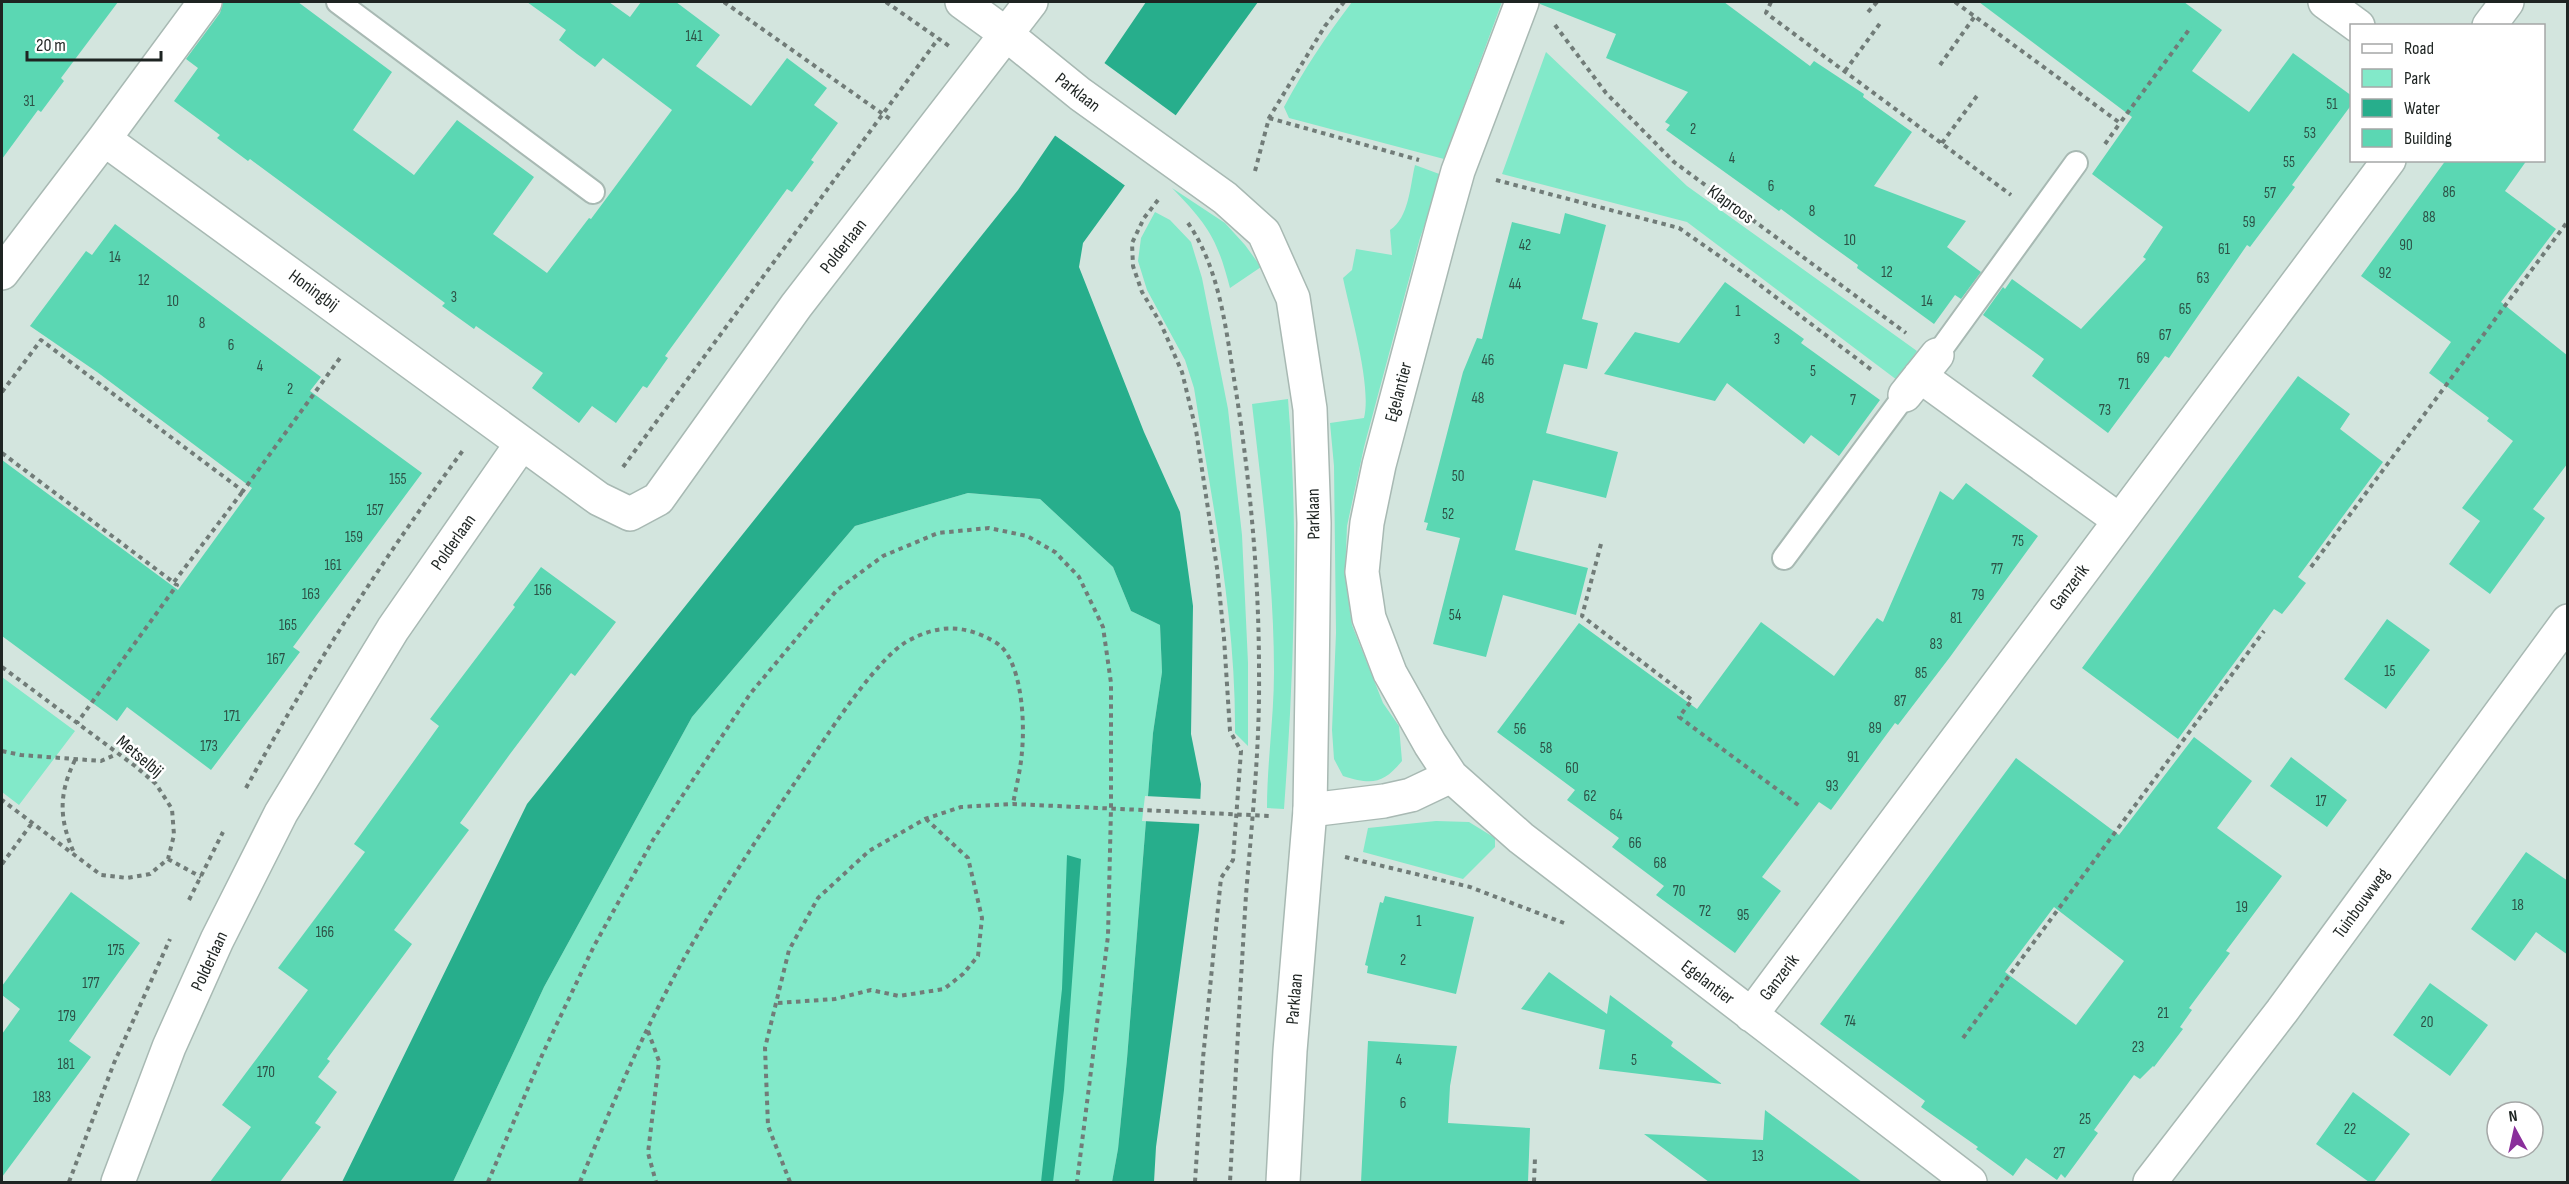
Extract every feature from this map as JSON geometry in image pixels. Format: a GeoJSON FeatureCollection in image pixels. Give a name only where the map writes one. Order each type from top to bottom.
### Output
{"type":"FeatureCollection","features":[{"type":"Feature","properties":{"kind":"street"},"geometry":{"type":"LineString","coordinates":[[2,273],[206,2]]}},
{"type":"Feature","properties":{"kind":"street","name":"Parklaan"},"geometry":{"type":"LineString","coordinates":[[962,2],[1006,34],[1080,94],[1225,198],[1264,233],[1293,298],[1310,409],[1314,535],[1310,810],[1290,1051],[1283,1182]]}},
{"type":"Feature","properties":{"kind":"street","name":"Polderlaan"},"geometry":{"type":"LineString","coordinates":[[118,1182],[169,1047],[217,940],[281,813],[393,629],[522,443],[599,499],[630,514],[658,499],[796,306],[1031,2]]}},
{"type":"Feature","properties":{"kind":"street"},"geometry":{"type":"LineString","coordinates":[[2325,2],[2355,24]]}},
{"type":"Feature","properties":{"kind":"street"},"geometry":{"type":"LineString","coordinates":[[2490,24],[2507,2]]}},
{"type":"Feature","properties":{"kind":"street","name":"Egelantier"},"geometry":{"type":"LineString","coordinates":[[1535,9],[1458,171],[1379,465],[1367,523],[1362,572],[1369,618],[1390,673],[1451,776],[1521,838],[1970,1182]]}},
{"type":"Feature","properties":{"kind":"street","name":"Honingbij"},"geometry":{"type":"LineString","coordinates":[[104,139],[522,443]]}},
{"type":"Feature","properties":{"kind":"street","name":"Ganzerik"},"geometry":{"type":"LineString","coordinates":[[1751,1015],[2388,162]]}},
{"type":"Feature","properties":{"kind":"street"},"geometry":{"type":"LineString","coordinates":[[1921,376],[2119,520]]}},
{"type":"Feature","properties":{"kind":"street","name":"Tuinbouwweg"},"geometry":{"type":"LineString","coordinates":[[2150,1182],[2282,1011],[2568,621]]}},
{"type":"Feature","properties":{"kind":"street"},"geometry":{"type":"LineString","coordinates":[[1310,810],[1384,801],[1411,795],[1451,776]]}},
{"type":"Feature","properties":{"kind":"lane"},"geometry":{"type":"LineString","coordinates":[[338,2],[593,192]]}},
{"type":"Feature","properties":{"kind":"lane"},"geometry":{"type":"LineString","coordinates":[[1784,558],[1921,376],[2076,163]]}},
{"type":"Feature","properties":{"kind":"path"},"geometry":{"type":"LineString","coordinates":[[724,2],[923,142]]}},
{"type":"Feature","properties":{"kind":"path"},"geometry":{"type":"LineString","coordinates":[[599,499],[882,113],[940,41],[886,2]]}},
{"type":"Feature","properties":{"kind":"path"},"geometry":{"type":"LineString","coordinates":[[1225,198],[1252,180],[1269,118],[1325,26],[1344,2]]}},
{"type":"Feature","properties":{"kind":"path"},"geometry":{"type":"LineString","coordinates":[[1771,2],[1766,13],[2038,215]]}},
{"type":"Feature","properties":{"kind":"path"},"geometry":{"type":"LineString","coordinates":[[1868,12],[1877,2]]}},
{"type":"Feature","properties":{"kind":"path"},"geometry":{"type":"LineString","coordinates":[[1955,2],[2120,123],[2191,27]]}},
{"type":"Feature","properties":{"kind":"path","name":"Klaproos"},"geometry":{"type":"LineString","coordinates":[[1535,9],[1606,93],[1674,162],[1921,376]]}},
{"type":"Feature","properties":{"kind":"path"},"geometry":{"type":"LineString","coordinates":[[1940,65],[1975,16]]}},
{"type":"Feature","properties":{"kind":"path"},"geometry":{"type":"LineString","coordinates":[[1845,71],[1881,22]]}},
{"type":"Feature","properties":{"kind":"path"},"geometry":{"type":"LineString","coordinates":[[1942,143],[1979,93]]}},
{"type":"Feature","properties":{"kind":"path"},"geometry":{"type":"LineString","coordinates":[[1269,118],[1458,171],[1679,228],[1748,276],[1921,376]]}},
{"type":"Feature","properties":{"kind":"path"},"geometry":{"type":"LineString","coordinates":[[1162,195],[1144,218],[1132,243],[1133,266],[1142,292],[1161,324],[1182,372],[1196,430],[1217,568],[1230,731],[1241,751],[1233,860],[1221,878],[1203,1058],[1195,1182]]}},
{"type":"Feature","properties":{"kind":"path"},"geometry":{"type":"LineString","coordinates":[[1183,217],[1200,240],[1213,271],[1243,436],[1257,592],[1258,739],[1230,1182]]}},
{"type":"Feature","properties":{"kind":"path"},"geometry":{"type":"LineString","coordinates":[[2311,567],[2568,221]]}},
{"type":"Feature","properties":{"kind":"path"},"geometry":{"type":"LineString","coordinates":[[174,582],[364,326]]}},
{"type":"Feature","properties":{"kind":"path"},"geometry":{"type":"LineString","coordinates":[[2,392],[41,340],[243,491]]}},
{"type":"Feature","properties":{"kind":"path"},"geometry":{"type":"LineString","coordinates":[[2,453],[177,585],[77,723]]}},
{"type":"Feature","properties":{"kind":"path"},"geometry":{"type":"LineString","coordinates":[[488,1182],[543,1053],[579,978],[653,840],[750,694],[837,590],[883,556],[938,533],[989,528],[1027,536],[1054,552],[1079,577],[1102,627],[1111,683],[1108,936],[1077,1182]]}},
{"type":"Feature","properties":{"kind":"path"},"geometry":{"type":"LineString","coordinates":[[1601,544],[1582,616],[1692,700],[1679,717],[1801,807]]}},
{"type":"Feature","properties":{"kind":"path"},"geometry":{"type":"LineString","coordinates":[[580,1182],[609,1112],[663,997],[743,859],[839,718],[884,661],[904,643],[933,630],[955,628],[977,631],[1005,647],[1020,681],[1023,750],[1013,804]]}},
{"type":"Feature","properties":{"kind":"path"},"geometry":{"type":"LineString","coordinates":[[1963,1038],[2264,631]]}},
{"type":"Feature","properties":{"kind":"path","name":"Metselbij"},"geometry":{"type":"LineString","coordinates":[[2,667],[156,784],[172,809],[174,835],[168,859],[150,874],[127,878],[101,874],[2,800]]}},
{"type":"Feature","properties":{"kind":"path"},"geometry":{"type":"LineString","coordinates":[[2,751],[21,755],[101,761],[118,754]]}},
{"type":"Feature","properties":{"kind":"path"},"geometry":{"type":"LineString","coordinates":[[75,760],[66,779],[62,817],[66,835],[75,856]]}},
{"type":"Feature","properties":{"kind":"path"},"geometry":{"type":"LineString","coordinates":[[790,1182],[768,1126],[765,1047],[789,950],[818,898],[869,851],[925,819],[961,807],[1013,804],[1252,815]]}},
{"type":"Feature","properties":{"kind":"path"},"geometry":{"type":"LineString","coordinates":[[777,1003],[835,999],[871,990],[899,996],[944,989],[963,974],[978,956],[982,918],[968,858],[925,819]]}},
{"type":"Feature","properties":{"kind":"path"},"geometry":{"type":"LineString","coordinates":[[2,864],[32,823]]}},
{"type":"Feature","properties":{"kind":"path"},"geometry":{"type":"LineString","coordinates":[[1306,850],[1364,861],[1470,887],[1562,924],[1619,914]]}},
{"type":"Feature","properties":{"kind":"path"},"geometry":{"type":"LineString","coordinates":[[648,1030],[659,1061],[648,1153],[656,1182]]}},
{"type":"Feature","properties":{"kind":"path"},"geometry":{"type":"LineString","coordinates":[[1534,1182],[1535,1158]]}},
{"type":"Feature","properties":{"kind":"green space"},"geometry":{"type":"Polygon","coordinates":[[[1352,2],[1502,2],[1444,159],[1289,118],[1284,107],[1316,53],[1352,2]]]}},
{"type":"Feature","properties":{"kind":"green space"},"geometry":{"type":"Polygon","coordinates":[[[1546,52],[1687,186],[1917,351],[1897,380],[1687,222],[1502,174],[1546,52]]]}},
{"type":"Feature","properties":{"kind":"green space"},"geometry":{"type":"Polygon","coordinates":[[[1415,165],[1442,175],[1420,238],[1364,447],[1347,526],[1345,576],[1352,625],[1383,703],[1399,726],[1402,761],[1383,778],[1362,781],[1343,776],[1334,759],[1332,730],[1336,633],[1334,466],[1330,423],[1364,418],[1366,404],[1363,369],[1343,278],[1352,270],[1356,249],[1392,255],[1390,230],[1405,210],[1415,165]]]}},
{"type":"Feature","properties":{"kind":"green space"},"geometry":{"type":"Polygon","coordinates":[[[1172,188],[1225,223],[1261,267],[1230,288],[1221,256],[1210,233],[1172,188]]]}},
{"type":"Feature","properties":{"kind":"green space"},"geometry":{"type":"Polygon","coordinates":[[[1155,212],[1170,220],[1191,242],[1202,278],[1228,409],[1242,535],[1248,663],[1248,746],[1235,733],[1232,646],[1227,603],[1194,388],[1185,360],[1147,290],[1138,261],[1141,238],[1155,212]]]}},
{"type":"Feature","properties":{"kind":"green space"},"geometry":{"type":"Polygon","coordinates":[[[1288,399],[1293,501],[1294,604],[1284,809],[1267,808],[1274,689],[1272,605],[1252,404],[1288,399]]]}},
{"type":"Feature","properties":{"kind":"green space"},"geometry":{"type":"Polygon","coordinates":[[[968,493],[1040,499],[1113,567],[1131,611],[1160,625],[1162,672],[1153,733],[1127,1059],[1118,1149],[1112,1182],[453,1182],[544,987],[692,717],[855,526],[968,493]]]}},
{"type":"Feature","properties":{"kind":"green space"},"geometry":{"type":"Polygon","coordinates":[[[2,677],[75,731],[19,805],[2,792],[2,677]]]}},
{"type":"Feature","properties":{"kind":"green space"},"geometry":{"type":"Polygon","coordinates":[[[1436,821],[1469,822],[1495,838],[1495,847],[1463,879],[1363,852],[1368,828],[1436,821]]]}},
{"type":"Feature","properties":{"kind":"water"},"geometry":{"type":"Polygon","coordinates":[[[1146,2],[1258,2],[1083,243],[1079,267],[1144,432],[1180,512],[1193,606],[1191,734],[1201,784],[1199,830],[1156,1147],[1154,1182],[1112,1182],[1118,1149],[1127,1059],[1153,733],[1162,672],[1160,625],[1131,611],[1113,567],[1040,499],[968,493],[855,526],[692,717],[544,987],[453,1182],[342,1182],[527,804],[1018,190],[1146,2]]]}},
{"type":"Feature","properties":{"kind":"water"},"geometry":{"type":"Polygon","coordinates":[[[1067,855],[1081,859],[1064,1090],[1053,1182],[1041,1182],[1062,989],[1067,855]]]}},
{"type":"Feature","properties":{"kind":"pier"},"geometry":{"type":"Polygon","coordinates":[[[1103,62],[1178,117],[1127,187],[1053,134],[1103,62]]]}},
{"type":"Feature","properties":{"kind":"pier"},"geometry":{"type":"Polygon","coordinates":[[[1145,796],[1203,799],[1202,824],[1142,821],[1145,796]]]}},
{"type":"Feature","properties":{"kind":"building"},"geometry":{"type":"Polygon","coordinates":[[[2,2],[118,2],[61,78],[64,81],[41,112],[38,110],[2,159],[2,2]]]}},
{"type":"Feature","properties":{"kind":"building"},"geometry":{"type":"Polygon","coordinates":[[[223,2],[298,2],[392,72],[353,130],[414,175],[457,120],[534,177],[493,234],[547,273],[589,218],[591,219],[672,110],[603,58],[595,67],[577,54],[559,40],[566,30],[527,2],[609,2],[630,17],[641,2],[676,2],[720,35],[696,66],[751,106],[787,58],[827,88],[814,105],[838,123],[811,160],[814,162],[792,192],[787,189],[665,356],[668,358],[647,388],[643,386],[616,423],[592,406],[579,423],[532,388],[543,373],[476,326],[474,329],[442,306],[445,303],[250,159],[248,161],[217,138],[220,135],[174,101],[198,68],[186,59],[220,13],[223,2]]]}},
{"type":"Feature","properties":{"kind":"building"},"geometry":{"type":"Polygon","coordinates":[[[1540,2],[1724,2],[1810,66],[1814,61],[1864,94],[1863,97],[1912,132],[1874,186],[1966,221],[1947,247],[1981,272],[1961,299],[1955,295],[1934,324],[1781,209],[1779,211],[1666,130],[1670,125],[1665,122],[1688,92],[1606,58],[1616,34],[1540,4],[1540,2]]]}},
{"type":"Feature","properties":{"kind":"building"},"geometry":{"type":"Polygon","coordinates":[[[1979,2],[2184,2],[2222,30],[2192,71],[2249,112],[2293,53],[2350,95],[2350,107],[2292,185],[2295,187],[2250,247],[2247,245],[2169,358],[2165,356],[2108,433],[2032,376],[2044,359],[1983,315],[2003,287],[2005,289],[2012,279],[2081,329],[2146,259],[2143,257],[2163,227],[2092,174],[2132,117],[1979,2]]]}},
{"type":"Feature","properties":{"kind":"building"},"geometry":{"type":"Polygon","coordinates":[[[2445,162],[2526,162],[2505,191],[2556,229],[2501,302],[2568,356],[2568,463],[2533,509],[2545,518],[2490,594],[2449,564],[2480,521],[2462,508],[2513,441],[2487,421],[2489,418],[2429,373],[2451,342],[2361,276],[2445,162]]]}},
{"type":"Feature","properties":{"kind":"building"},"geometry":{"type":"Polygon","coordinates":[[[1565,213],[1606,225],[1582,319],[1598,323],[1587,369],[1564,364],[1546,433],[1618,452],[1606,498],[1533,480],[1515,550],[1588,568],[1576,615],[1503,595],[1486,657],[1433,644],[1460,538],[1426,530],[1428,523],[1424,522],[1463,372],[1477,338],[1482,339],[1512,222],[1560,234],[1565,213]]]}},
{"type":"Feature","properties":{"kind":"building"},"geometry":{"type":"Polygon","coordinates":[[[115,224],[321,377],[310,391],[422,473],[293,647],[300,652],[211,770],[127,707],[117,721],[2,636],[2,460],[178,590],[252,488],[97,372],[30,326],[86,251],[92,255],[115,224]]]}},
{"type":"Feature","properties":{"kind":"building"},"geometry":{"type":"Polygon","coordinates":[[[1725,282],[1804,339],[1801,343],[1880,400],[1839,456],[1811,435],[1804,444],[1727,383],[1715,401],[1604,374],[1635,332],[1679,343],[1725,282]]]}},
{"type":"Feature","properties":{"kind":"building"},"geometry":{"type":"Polygon","coordinates":[[[2298,376],[2350,414],[2340,429],[2383,462],[2298,577],[2306,583],[2282,614],[2274,609],[2178,739],[2082,668],[2298,376]]]}},
{"type":"Feature","properties":{"kind":"building"},"geometry":{"type":"Polygon","coordinates":[[[1966,483],[2038,536],[1950,657],[1898,725],[1895,723],[1831,810],[1819,802],[1762,877],[1781,891],[1735,953],[1656,895],[1664,886],[1612,847],[1619,838],[1567,800],[1575,790],[1497,732],[1579,623],[1697,709],[1761,622],[1834,676],[1877,618],[1883,622],[1940,491],[1953,500],[1966,483]]]}},
{"type":"Feature","properties":{"kind":"building"},"geometry":{"type":"Polygon","coordinates":[[[541,567],[616,622],[575,676],[571,673],[460,823],[469,830],[394,930],[412,944],[327,1059],[330,1061],[318,1077],[337,1092],[315,1123],[321,1127],[280,1182],[210,1182],[251,1127],[222,1105],[308,990],[278,968],[365,852],[354,844],[439,726],[430,719],[515,607],[513,605],[541,567]]]}},
{"type":"Feature","properties":{"kind":"building"},"geometry":{"type":"Polygon","coordinates":[[[2387,619],[2430,650],[2386,709],[2344,679],[2387,619]]]}},
{"type":"Feature","properties":{"kind":"building"},"geometry":{"type":"Polygon","coordinates":[[[2194,737],[2252,781],[2217,828],[2282,876],[2226,951],[2230,953],[2189,1008],[2192,1010],[2180,1027],[2183,1029],[2154,1067],[2140,1079],[2134,1075],[2094,1130],[2098,1133],[2065,1178],[2061,1174],[2057,1180],[2026,1158],[2013,1176],[1976,1149],[1978,1147],[1921,1107],[1925,1101],[1820,1024],[2016,758],[2119,835],[2194,737]],[[2054,907],[2005,972],[2076,1025],[2124,961],[2054,907]]]}},
{"type":"Feature","properties":{"kind":"building"},"geometry":{"type":"Polygon","coordinates":[[[2291,757],[2347,800],[2327,827],[2270,786],[2291,757]]]}},
{"type":"Feature","properties":{"kind":"building"},"geometry":{"type":"Polygon","coordinates":[[[2526,852],[2568,881],[2568,955],[2536,932],[2515,961],[2471,929],[2526,852]]]}},
{"type":"Feature","properties":{"kind":"building"},"geometry":{"type":"Polygon","coordinates":[[[71,892],[140,943],[69,1041],[91,1057],[2,1177],[2,1034],[20,1009],[2,995],[2,986],[71,892]]]}},
{"type":"Feature","properties":{"kind":"building"},"geometry":{"type":"Polygon","coordinates":[[[1385,896],[1474,917],[1456,994],[1367,973],[1368,966],[1365,965],[1380,902],[1383,903],[1385,896]]]}},
{"type":"Feature","properties":{"kind":"building"},"geometry":{"type":"Polygon","coordinates":[[[1549,972],[1607,1014],[1610,995],[1673,1042],[1671,1046],[1722,1084],[1599,1069],[1605,1030],[1521,1009],[1549,972]]]}},
{"type":"Feature","properties":{"kind":"building"},"geometry":{"type":"Polygon","coordinates":[[[2430,983],[2488,1025],[2450,1076],[2393,1035],[2430,983]]]}},
{"type":"Feature","properties":{"kind":"building"},"geometry":{"type":"Polygon","coordinates":[[[1368,1041],[1457,1046],[1450,1086],[1448,1123],[1530,1128],[1528,1182],[1361,1182],[1368,1041]]]}},
{"type":"Feature","properties":{"kind":"building"},"geometry":{"type":"Polygon","coordinates":[[[2353,1092],[2410,1134],[2374,1182],[2369,1182],[2316,1144],[2353,1092]]]}},
{"type":"Feature","properties":{"kind":"building"},"geometry":{"type":"Polygon","coordinates":[[[1765,1110],[1862,1182],[1709,1182],[1644,1134],[1763,1140],[1765,1110]]]}}]}
